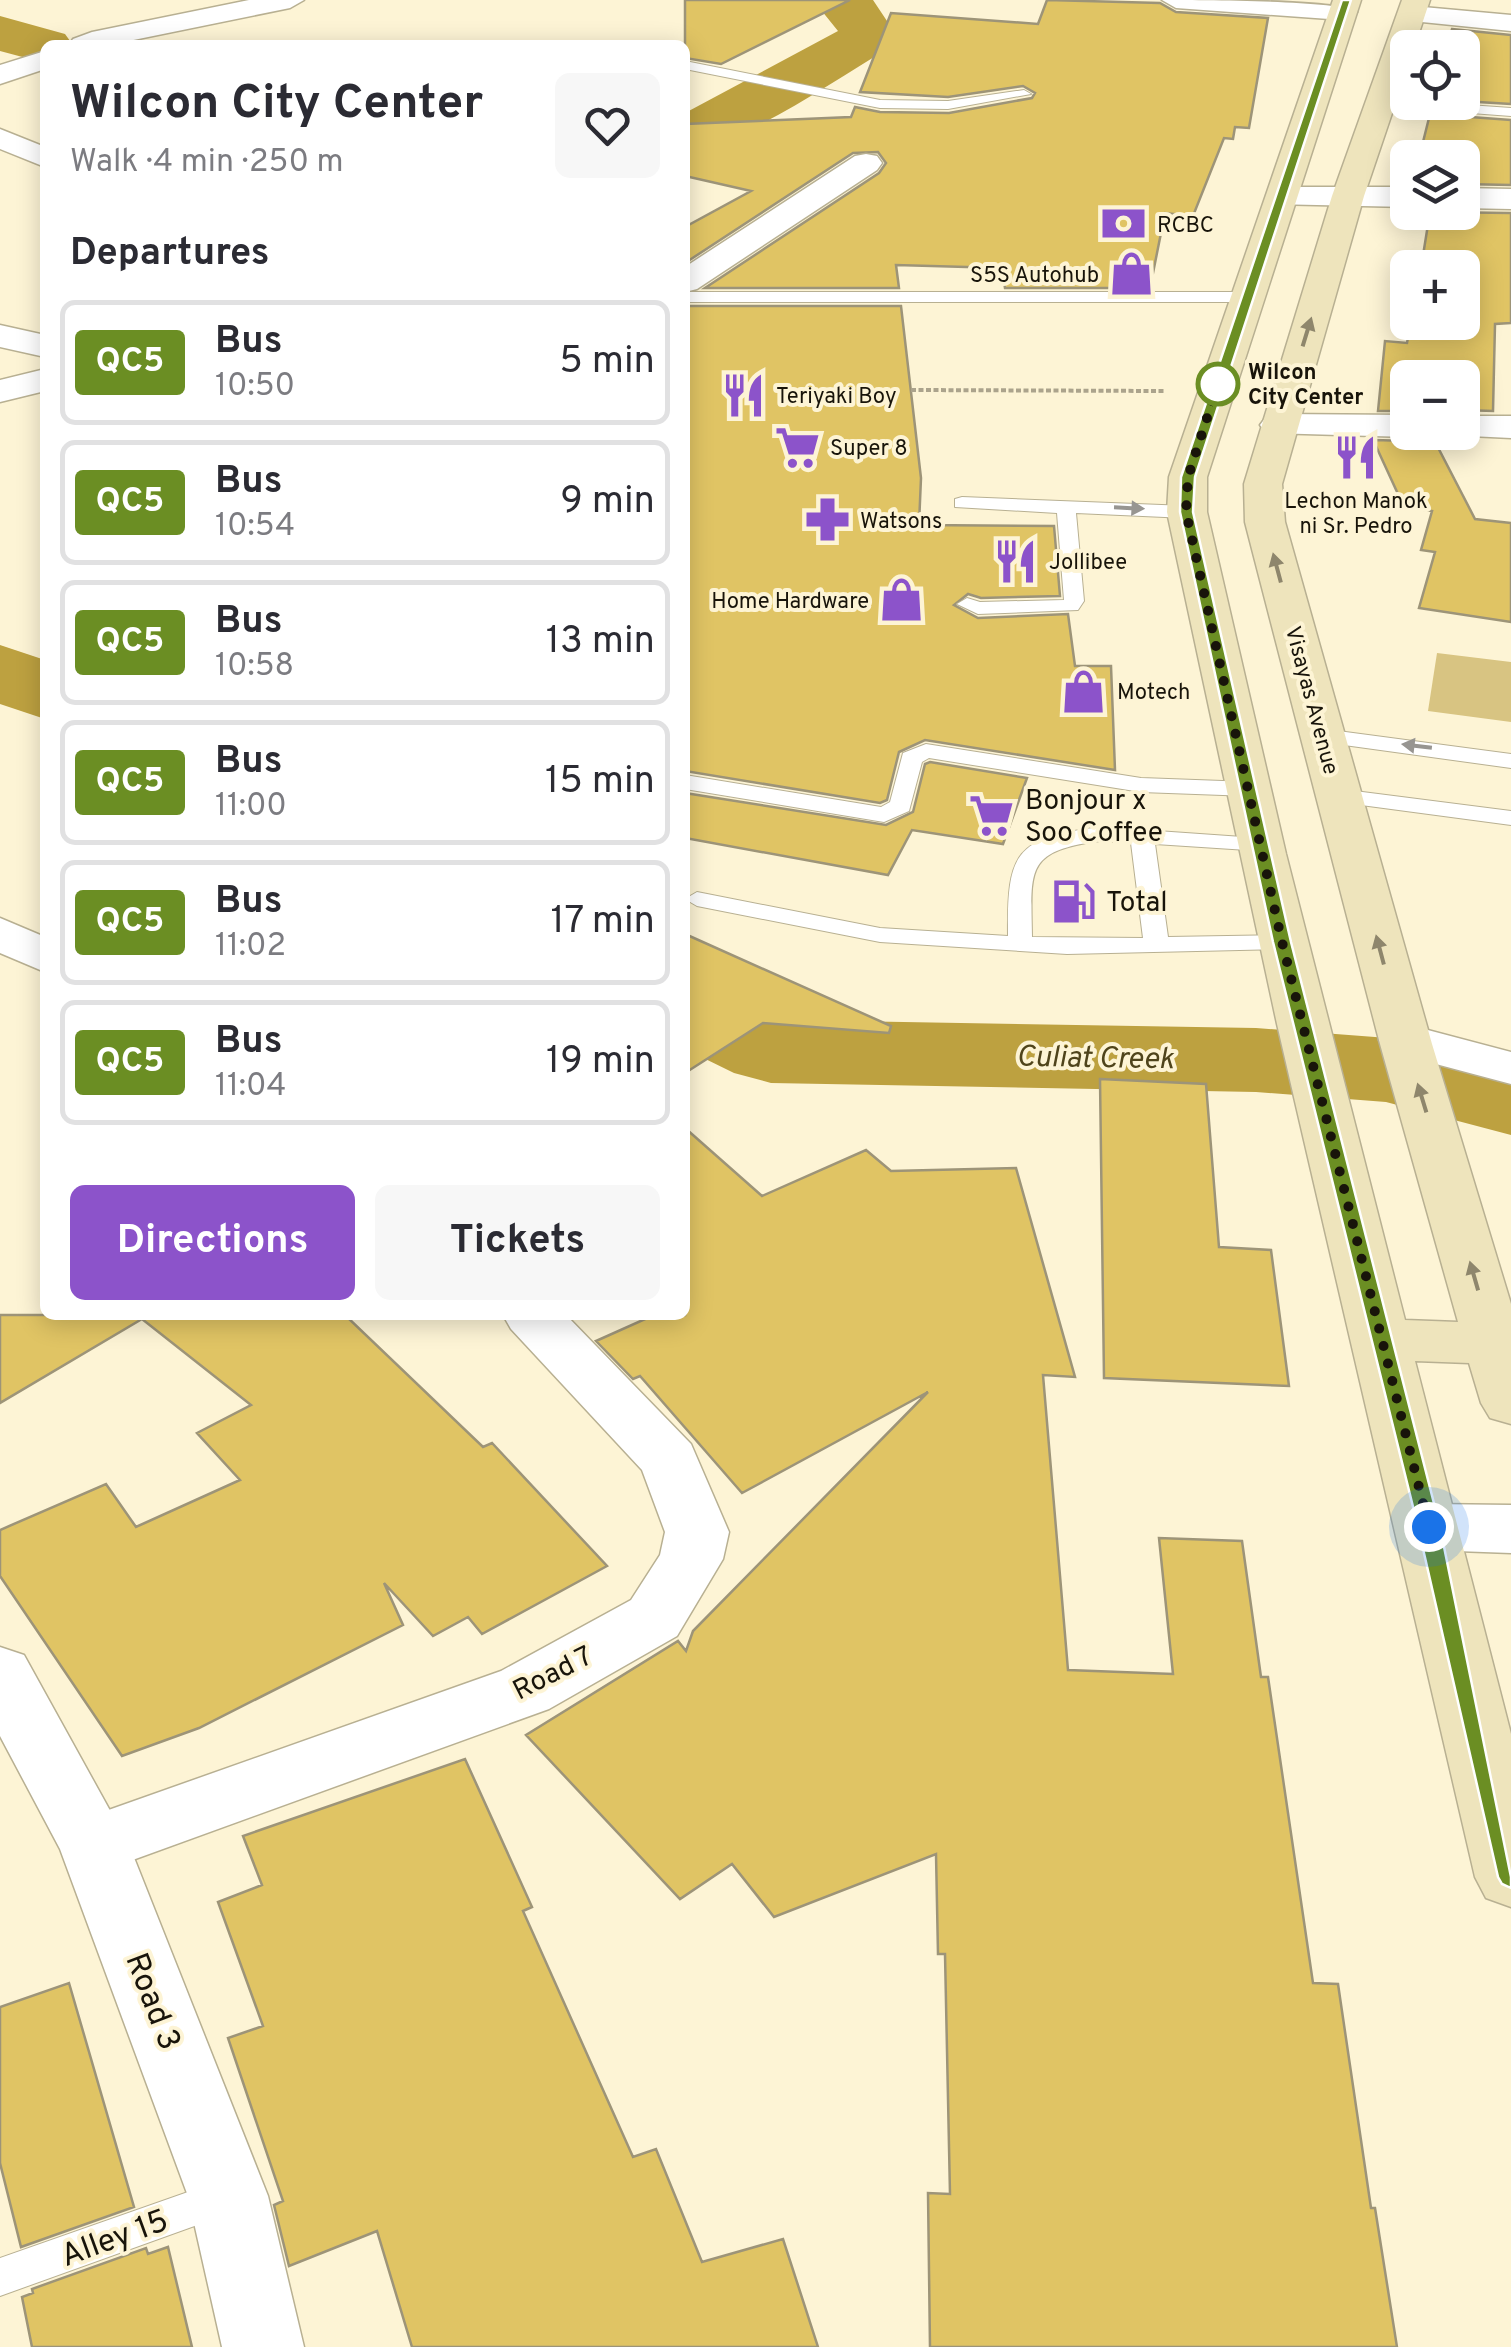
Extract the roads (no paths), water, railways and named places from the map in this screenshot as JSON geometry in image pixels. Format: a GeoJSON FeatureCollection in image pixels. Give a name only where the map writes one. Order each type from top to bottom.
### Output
{"type":"FeatureCollection","features":[{"type":"Feature","properties":{"kind":"main road"},"geometry":{"type":"LineString","coordinates":[[1411,15],[1343,12],[1188,477],[1186,512],[1289,966],[1429,1527],[1511,1876]]}},
{"type":"Feature","properties":{"kind":"main road","name":"Visayas Avenue"},"geometry":{"type":"LineString","coordinates":[[1390,102],[1348,196],[1263,484],[1265,522],[1405,1042],[1511,1403]]}},
{"type":"Feature","properties":{"kind":"main road"},"geometry":{"type":"LineString","coordinates":[[1380,1340],[1494,1343]]}},
{"type":"Feature","properties":{"kind":"street"},"geometry":{"type":"LineString","coordinates":[[97,40],[290,0]]}},
{"type":"Feature","properties":{"kind":"street"},"geometry":{"type":"LineString","coordinates":[[1176,0],[1343,12]]}},
{"type":"Feature","properties":{"kind":"street"},"geometry":{"type":"LineString","coordinates":[[1411,15],[1511,23]]}},
{"type":"Feature","properties":{"kind":"street"},"geometry":{"type":"LineString","coordinates":[[0,138],[40,156]]}},
{"type":"Feature","properties":{"kind":"street"},"geometry":{"type":"LineString","coordinates":[[690,279],[866,164]]}},
{"type":"Feature","properties":{"kind":"street"},"geometry":{"type":"LineString","coordinates":[[1282,196],[1390,197]]}},
{"type":"Feature","properties":{"kind":"street"},"geometry":{"type":"LineString","coordinates":[[1480,198],[1511,199]]}},
{"type":"Feature","properties":{"kind":"street"},"geometry":{"type":"LineString","coordinates":[[0,336],[40,345]]}},
{"type":"Feature","properties":{"kind":"street"},"geometry":{"type":"LineString","coordinates":[[0,392],[40,381]]}},
{"type":"Feature","properties":{"kind":"street"},"geometry":{"type":"LineString","coordinates":[[1280,425],[1390,426]]}},
{"type":"Feature","properties":{"kind":"street"},"geometry":{"type":"LineString","coordinates":[[1480,427],[1511,427]]}},
{"type":"Feature","properties":{"kind":"street"},"geometry":{"type":"LineString","coordinates":[[0,933],[40,954]]}},
{"type":"Feature","properties":{"kind":"street"},"geometry":{"type":"LineString","coordinates":[[1405,1042],[1511,1068]]}},
{"type":"Feature","properties":{"kind":"street","name":"Road 7"},"geometry":{"type":"LineString","coordinates":[[94,1845],[525,1690],[654,1618],[691,1559],[698,1532],[669,1460],[537,1320]]}},
{"type":"Feature","properties":{"kind":"street"},"geometry":{"type":"LineString","coordinates":[[1429,1527],[1511,1529]]}},
{"type":"Feature","properties":{"kind":"street","name":"Road 3"},"geometry":{"type":"LineString","coordinates":[[0,1673],[94,1845],[228,2196],[263,2347]]}},
{"type":"Feature","properties":{"kind":"lane"},"geometry":{"type":"LineString","coordinates":[[690,66],[812,94],[880,104],[948,104],[1024,94]]}},
{"type":"Feature","properties":{"kind":"lane"},"geometry":{"type":"LineString","coordinates":[[1480,95],[1511,96]]}},
{"type":"Feature","properties":{"kind":"lane"},"geometry":{"type":"LineString","coordinates":[[1480,107],[1511,112]]}},
{"type":"Feature","properties":{"kind":"lane"},"geometry":{"type":"LineString","coordinates":[[690,298],[1249,297]]}},
{"type":"Feature","properties":{"kind":"lane"},"geometry":{"type":"LineString","coordinates":[[962,503],[1186,512]]}},
{"type":"Feature","properties":{"kind":"lane"},"geometry":{"type":"LineString","coordinates":[[967,604],[978,608],[1071,606],[1074,601],[1066,507]]}},
{"type":"Feature","properties":{"kind":"lane"},"geometry":{"type":"LineString","coordinates":[[1323,736],[1511,761]]}},
{"type":"Feature","properties":{"kind":"lane"},"geometry":{"type":"LineString","coordinates":[[690,783],[884,815],[901,806],[911,758],[926,752],[1141,785],[1250,789]]}},
{"type":"Feature","properties":{"kind":"lane"},"geometry":{"type":"LineString","coordinates":[[1339,796],[1511,818]]}},
{"type":"Feature","properties":{"kind":"lane"},"geometry":{"type":"LineString","coordinates":[[1020,945],[1018,887],[1026,862],[1054,840],[1100,834],[1263,844]]}},
{"type":"Feature","properties":{"kind":"lane"},"geometry":{"type":"LineString","coordinates":[[1142,837],[1158,947]]}},
{"type":"Feature","properties":{"kind":"lane"},"geometry":{"type":"LineString","coordinates":[[698,899],[880,935],[1020,945],[1158,947],[1289,966]]}},
{"type":"Feature","properties":{"kind":"lane","name":"Alley 15"},"geometry":{"type":"LineString","coordinates":[[0,2278],[228,2196]]}},
{"type":"Feature","properties":{"kind":"waterway"},"geometry":{"type":"LineString","coordinates":[[690,134],[779,89],[869,36],[851,8],[840,0]]}},
{"type":"Feature","properties":{"kind":"waterway"},"geometry":{"type":"LineString","coordinates":[[0,33],[40,45]]}},
{"type":"Feature","properties":{"kind":"waterway","name":"Culiat Creek"},"geometry":{"type":"LineString","coordinates":[[0,671],[40,691]]}},
{"type":"Feature","properties":{"kind":"waterway","name":"Culiat Creek"},"geometry":{"type":"LineString","coordinates":[[690,1011],[771,1051],[1256,1060],[1388,1070],[1511,1102]]}},
{"type":"Feature","properties":{"kind":"place","name":"RCBC"},"geometry":{"type":"Point","coordinates":[1124,224]}},
{"type":"Feature","properties":{"kind":"place","name":"S5S Autohub"},"geometry":{"type":"Point","coordinates":[1132,274]}},
{"type":"Feature","properties":{"kind":"place","name":"Wilcon City Center"},"geometry":{"type":"Point","coordinates":[1218,384]}},
{"type":"Feature","properties":{"kind":"place","name":"Teriyaki Boy"},"geometry":{"type":"Point","coordinates":[743,395]}},
{"type":"Feature","properties":{"kind":"place","name":"Super 8"},"geometry":{"type":"Point","coordinates":[797,447]}},
{"type":"Feature","properties":{"kind":"place","name":"Lechon Manok ni Sr. Pedro"},"geometry":{"type":"Point","coordinates":[1356,458]}},
{"type":"Feature","properties":{"kind":"place","name":"Watsons"},"geometry":{"type":"Point","coordinates":[827,520]}},
{"type":"Feature","properties":{"kind":"place","name":"Jollibee"},"geometry":{"type":"Point","coordinates":[1016,561]}},
{"type":"Feature","properties":{"kind":"place","name":"Home Hardware"},"geometry":{"type":"Point","coordinates":[902,600]}},
{"type":"Feature","properties":{"kind":"place","name":"Motech"},"geometry":{"type":"Point","coordinates":[1084,691]}},
{"type":"Feature","properties":{"kind":"place","name":"Bonjour x Soo Coffee"},"geometry":{"type":"Point","coordinates":[992,815]}},
{"type":"Feature","properties":{"kind":"place","name":"Total"},"geometry":{"type":"Point","coordinates":[1073,901]}}]}
